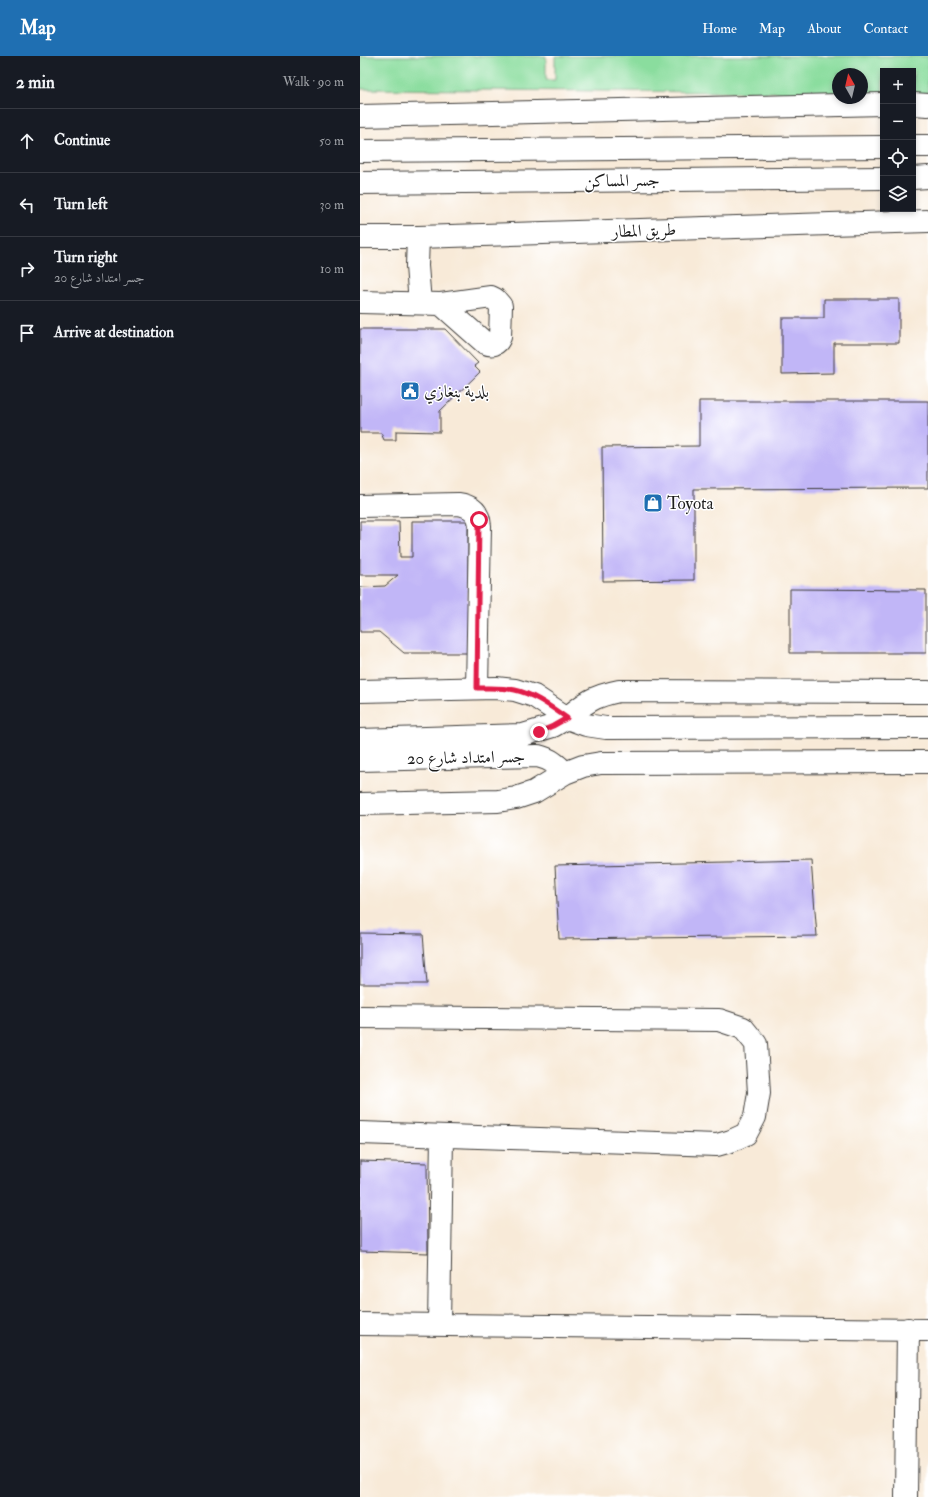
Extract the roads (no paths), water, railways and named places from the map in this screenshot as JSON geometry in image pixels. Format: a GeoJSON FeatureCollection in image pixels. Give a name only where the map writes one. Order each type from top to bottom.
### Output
{"type":"FeatureCollection","features":[{"type":"Feature","properties":{"kind":"main road"},"geometry":{"type":"LineString","coordinates":[[360,116],[880,104]]}},
{"type":"Feature","properties":{"kind":"main road"},"geometry":{"type":"LineString","coordinates":[[916,104],[928,105]]}},
{"type":"Feature","properties":{"kind":"main road","name":"جسر المساكن"},"geometry":{"type":"LineString","coordinates":[[360,151],[880,146]]}},
{"type":"Feature","properties":{"kind":"main road"},"geometry":{"type":"LineString","coordinates":[[916,146],[928,146]]}},
{"type":"Feature","properties":{"kind":"main road","name":"جسر المساكن"},"geometry":{"type":"LineString","coordinates":[[360,183],[880,178]]}},
{"type":"Feature","properties":{"kind":"main road"},"geometry":{"type":"LineString","coordinates":[[916,178],[928,178]]}},
{"type":"Feature","properties":{"kind":"main road","name":"طريق المطار"},"geometry":{"type":"LineString","coordinates":[[360,237],[418,237],[928,221]]}},
{"type":"Feature","properties":{"kind":"main road"},"geometry":{"type":"LineString","coordinates":[[360,302],[431,304],[416,266],[418,237]]}},
{"type":"Feature","properties":{"kind":"main road"},"geometry":{"type":"LineString","coordinates":[[360,506],[458,504],[466,505],[472,508],[476,513],[480,526],[477,688]]}},
{"type":"Feature","properties":{"kind":"main road"},"geometry":{"type":"LineString","coordinates":[[360,692],[477,688],[515,690],[534,696],[567,718],[586,725],[606,728],[928,727]]}},
{"type":"Feature","properties":{"kind":"main road","name":"جسر امتداد شارع 20"},"geometry":{"type":"LineString","coordinates":[[360,740],[523,736],[553,726],[599,695],[619,691],[928,692]]}},
{"type":"Feature","properties":{"kind":"main road","name":"جسر امتداد شارع 20"},"geometry":{"type":"LineString","coordinates":[[360,760],[538,756],[548,759],[558,765],[565,773]]}},
{"type":"Feature","properties":{"kind":"main road"},"geometry":{"type":"LineString","coordinates":[[360,804],[498,801],[516,798],[534,792],[565,773],[583,766],[601,763],[928,762]]}},
{"type":"Feature","properties":{"kind":"main road"},"geometry":{"type":"LineString","coordinates":[[360,1017],[719,1020],[743,1028],[756,1044],[759,1093],[755,1117],[746,1134],[731,1142],[717,1145],[360,1133]]}},
{"type":"Feature","properties":{"kind":"main road"},"geometry":{"type":"LineString","coordinates":[[439,1325],[442,1136]]}},
{"type":"Feature","properties":{"kind":"main road"},"geometry":{"type":"LineString","coordinates":[[360,1324],[918,1329],[906,1497]]}},
{"type":"Feature","properties":{"kind":"place","name":"بلدية بنغازي"},"geometry":{"type":"Point","coordinates":[410,391]}},
{"type":"Feature","properties":{"kind":"place","name":"Toyota"},"geometry":{"type":"Point","coordinates":[653,503]}}]}
